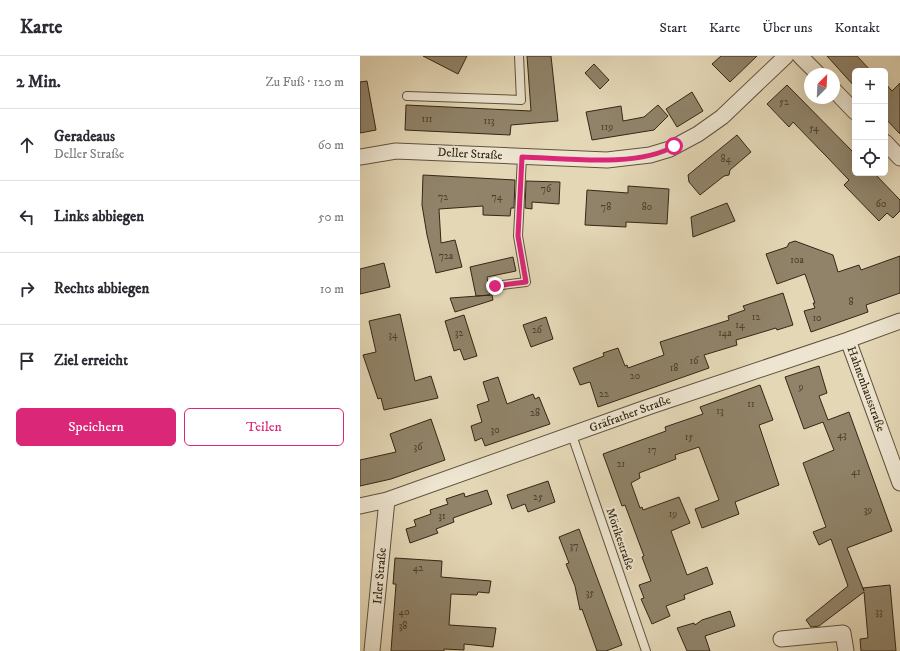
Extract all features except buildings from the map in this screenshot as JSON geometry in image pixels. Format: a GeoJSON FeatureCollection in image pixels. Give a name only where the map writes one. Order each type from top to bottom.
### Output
{"type":"FeatureCollection","features":[{"type":"Feature","properties":{"kind":"street","name":"Deller Straße"},"geometry":{"type":"LineString","coordinates":[[360,157],[396,151],[607,160],[650,155],[670,149],[698,134],[722,117],[786,56]]}},
{"type":"Feature","properties":{"kind":"street"},"geometry":{"type":"LineString","coordinates":[[800,56],[812,68]]}},
{"type":"Feature","properties":{"kind":"street"},"geometry":{"type":"LineString","coordinates":[[840,96],[852,109]]}},
{"type":"Feature","properties":{"kind":"street"},"geometry":{"type":"LineString","coordinates":[[888,145],[900,158]]}},
{"type":"Feature","properties":{"kind":"street","name":"Gräfrather Straße"},"geometry":{"type":"LineString","coordinates":[[360,506],[387,500],[666,401],[900,321]]}},
{"type":"Feature","properties":{"kind":"street","name":"Hahnenhausstraße"},"geometry":{"type":"LineString","coordinates":[[848,340],[900,483]]}},
{"type":"Feature","properties":{"kind":"street","name":"Irler Straße"},"geometry":{"type":"LineString","coordinates":[[372,651],[387,500]]}},
{"type":"Feature","properties":{"kind":"street"},"geometry":{"type":"LineString","coordinates":[[781,639],[843,633],[846,651]]}},
{"type":"Feature","properties":{"kind":"lane"},"geometry":{"type":"LineString","coordinates":[[407,96],[521,100],[519,56]]}},
{"type":"Feature","properties":{"kind":"lane"},"geometry":{"type":"LineString","coordinates":[[495,286],[526,282],[518,236],[522,157]]}},
{"type":"Feature","properties":{"kind":"lane","name":"Mörikestraße"},"geometry":{"type":"LineString","coordinates":[[572,435],[646,651]]}},
{"type":"Feature","properties":{"kind":"route"},"geometry":{"type":"LineString","coordinates":[[495,286],[526,282],[518,236],[522,157],[607,160],[650,155],[670,149],[674,146]]}}]}
